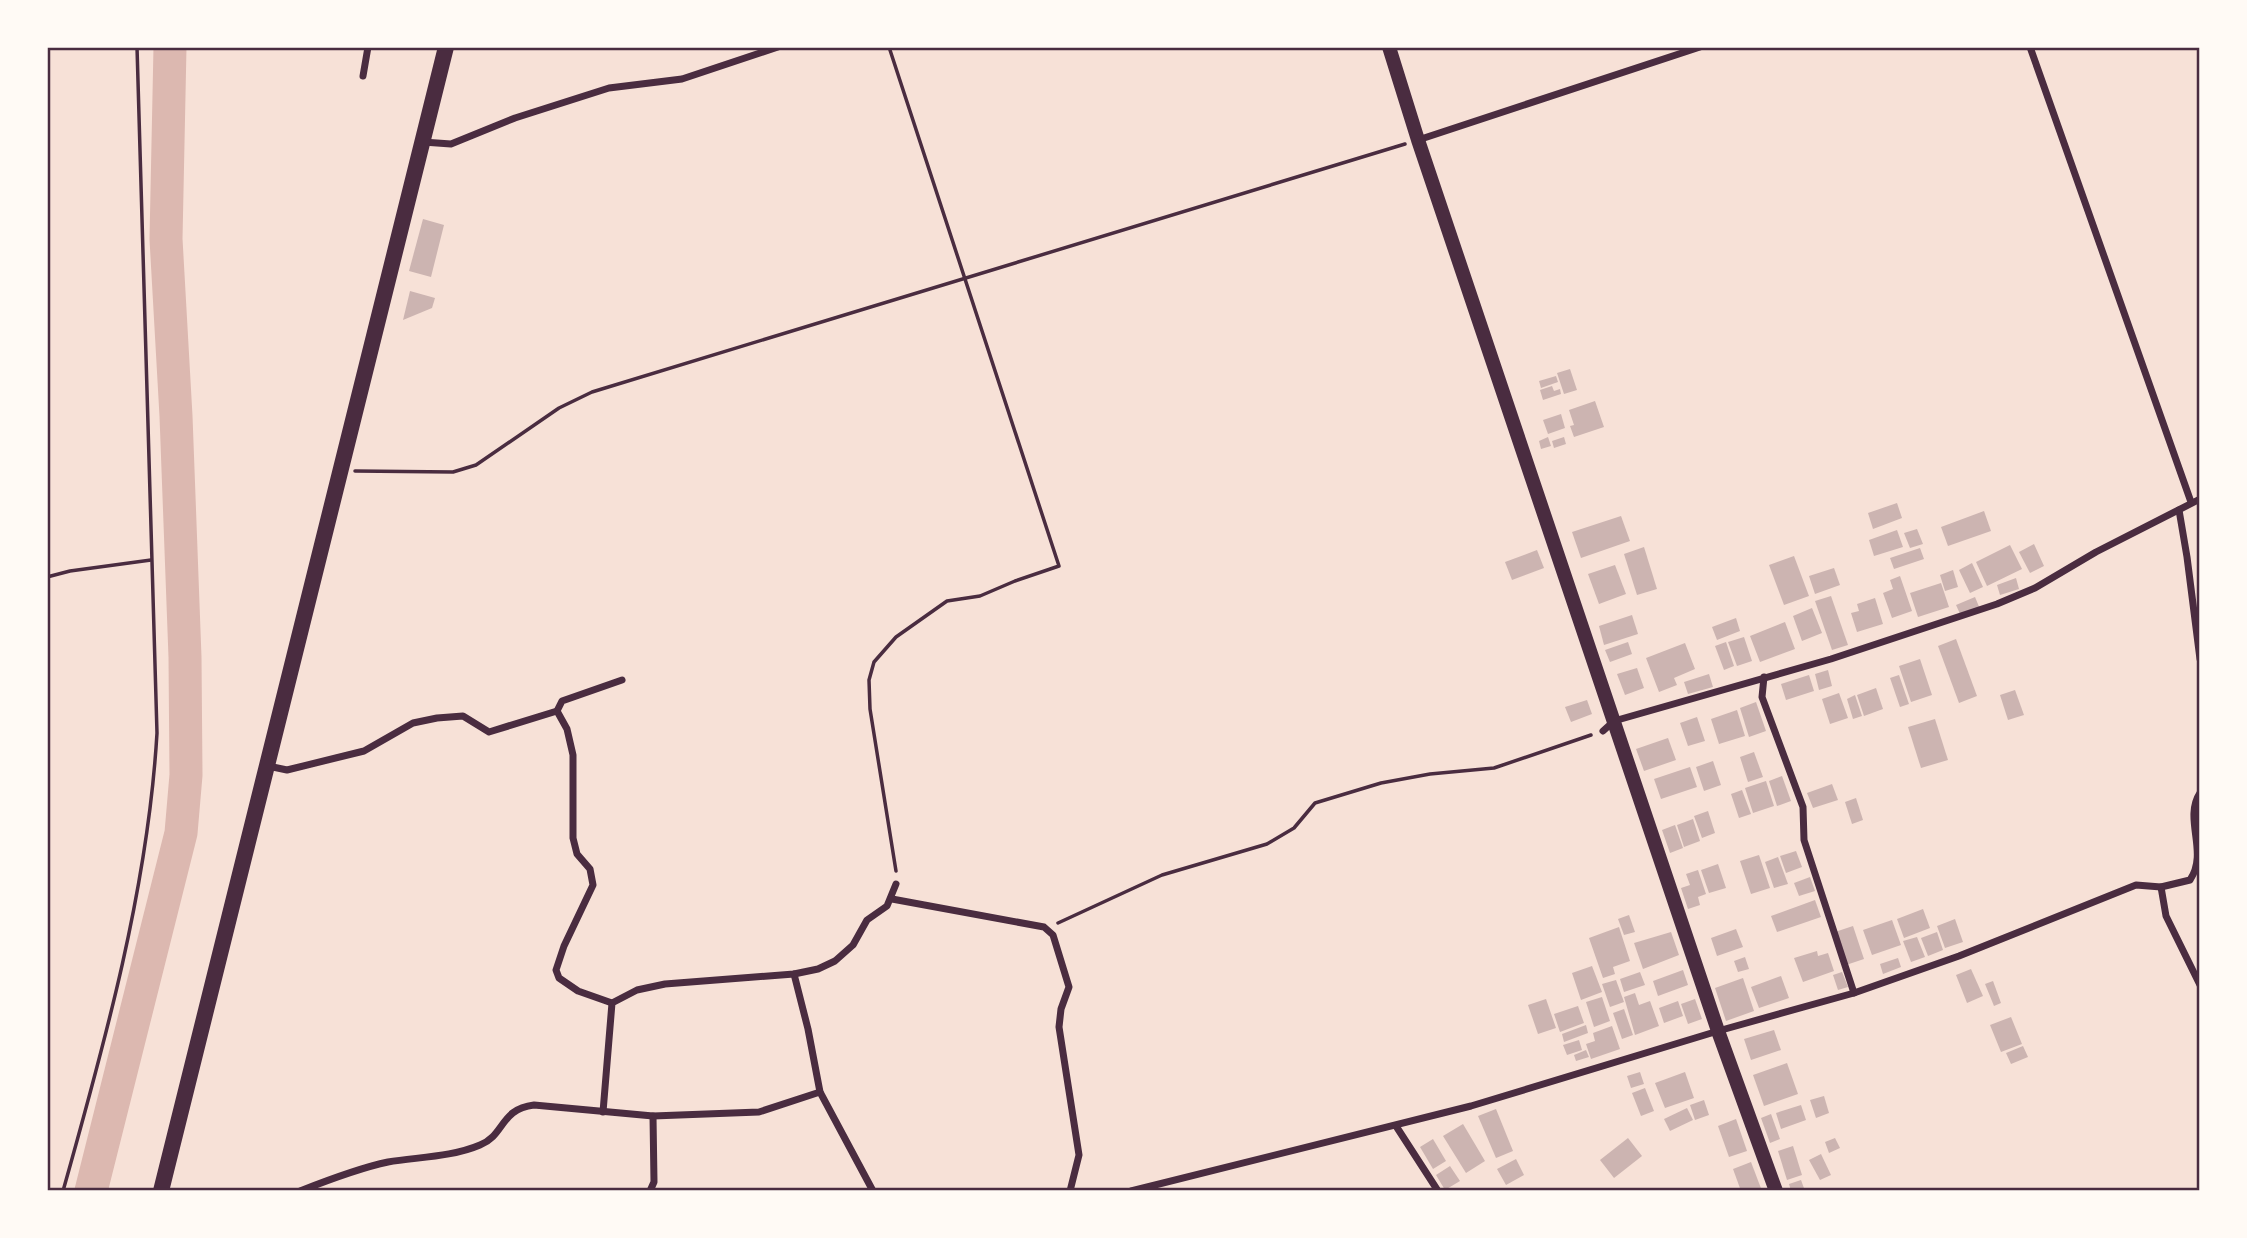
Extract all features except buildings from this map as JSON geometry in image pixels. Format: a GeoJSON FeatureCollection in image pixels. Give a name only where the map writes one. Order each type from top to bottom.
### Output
{"type":"FeatureCollection","features":[{"type":"Feature","properties":{"kind":"highway"},"geometry":{"type":"LineString","coordinates":[[161,1191],[446,47]]}},
{"type":"Feature","properties":{"kind":"main road"},"geometry":{"type":"LineString","coordinates":[[1389,47],[1608,726],[1776,1191]]}},
{"type":"Feature","properties":{"kind":"street"},"geometry":{"type":"LineString","coordinates":[[363,76],[368,47]]}},
{"type":"Feature","properties":{"kind":"street"},"geometry":{"type":"LineString","coordinates":[[422,142],[451,144],[515,118],[609,88],[682,79],[778,47]]}},
{"type":"Feature","properties":{"kind":"street"},"geometry":{"type":"LineString","coordinates":[[1418,139],[1700,47]]}},
{"type":"Feature","properties":{"kind":"street"},"geometry":{"type":"LineString","coordinates":[[2030,47],[2191,502]]}},
{"type":"Feature","properties":{"kind":"street"},"geometry":{"type":"LineString","coordinates":[[1608,726],[1831,659],[2010,599],[2200,499]]}},
{"type":"Feature","properties":{"kind":"street"},"geometry":{"type":"LineString","coordinates":[[2179,510],[2200,659]]}},
{"type":"Feature","properties":{"kind":"street"},"geometry":{"type":"LineString","coordinates":[[1764,677],[1762,697],[1803,807],[1804,840],[1854,993]]}},
{"type":"Feature","properties":{"kind":"street"},"geometry":{"type":"LineString","coordinates":[[268,766],[287,770],[363,751],[413,723],[437,718],[463,716],[489,732],[557,711],[562,701],[622,680]]}},
{"type":"Feature","properties":{"kind":"street"},"geometry":{"type":"LineString","coordinates":[[557,711],[567,729],[573,755],[573,838],[577,854],[590,869],[593,885],[564,946],[556,970],[559,978],[578,991],[612,1003],[637,990],[665,984],[794,974],[818,969],[835,961],[853,945],[867,920],[887,906],[892,899],[896,884]]}},
{"type":"Feature","properties":{"kind":"street"},"geometry":{"type":"LineString","coordinates":[[1131,1191],[1471,1106],[1854,993],[1959,956],[2136,885],[2161,887],[2190,880],[2198,869],[2194,817],[2196,799],[2200,793]]}},
{"type":"Feature","properties":{"kind":"street"},"geometry":{"type":"LineString","coordinates":[[2161,887],[2166,915],[2200,985]]}},
{"type":"Feature","properties":{"kind":"street"},"geometry":{"type":"LineString","coordinates":[[892,899],[1044,927],[1053,935],[1069,987],[1061,1009],[1059,1027],[1079,1155],[1070,1191]]}},
{"type":"Feature","properties":{"kind":"street"},"geometry":{"type":"LineString","coordinates":[[794,974],[820,1092],[873,1191]]}},
{"type":"Feature","properties":{"kind":"street"},"geometry":{"type":"LineString","coordinates":[[603,1112],[612,1003]]}},
{"type":"Feature","properties":{"kind":"street"},"geometry":{"type":"LineString","coordinates":[[300,1191],[385,1163],[466,1150],[482,1144],[520,1107],[534,1105],[653,1116],[759,1112],[820,1092]]}},
{"type":"Feature","properties":{"kind":"street"},"geometry":{"type":"LineString","coordinates":[[650,1191],[654,1182],[653,1116]]}},
{"type":"Feature","properties":{"kind":"street"},"geometry":{"type":"LineString","coordinates":[[1395,1126],[1438,1191]]}},
{"type":"Feature","properties":{"kind":"path"},"geometry":{"type":"LineString","coordinates":[[63,1191],[84,1118],[134,911],[153,793],[157,733],[137,47]]}},
{"type":"Feature","properties":{"kind":"path"},"geometry":{"type":"LineString","coordinates":[[889,47],[1059,566],[980,596],[947,601],[895,638],[874,662],[869,680],[870,709],[895,857],[896,884]]}},
{"type":"Feature","properties":{"kind":"path"},"geometry":{"type":"LineString","coordinates":[[339,471],[453,472],[476,465],[559,408],[592,392],[1418,139]]}},
{"type":"Feature","properties":{"kind":"path"},"geometry":{"type":"LineString","coordinates":[[47,577],[70,571],[151,560]]}},
{"type":"Feature","properties":{"kind":"path"},"geometry":{"type":"LineString","coordinates":[[1049,930],[1054,924],[1162,875],[1267,844],[1294,828],[1315,803],[1393,781],[1430,774],[1494,768],[1608,726]]}},
{"type":"Feature","properties":{"kind":"waterway"},"geometry":{"type":"LineString","coordinates":[[91,1191],[181,833],[186,775],[185,657],[166,239],[170,47]]}}]}
